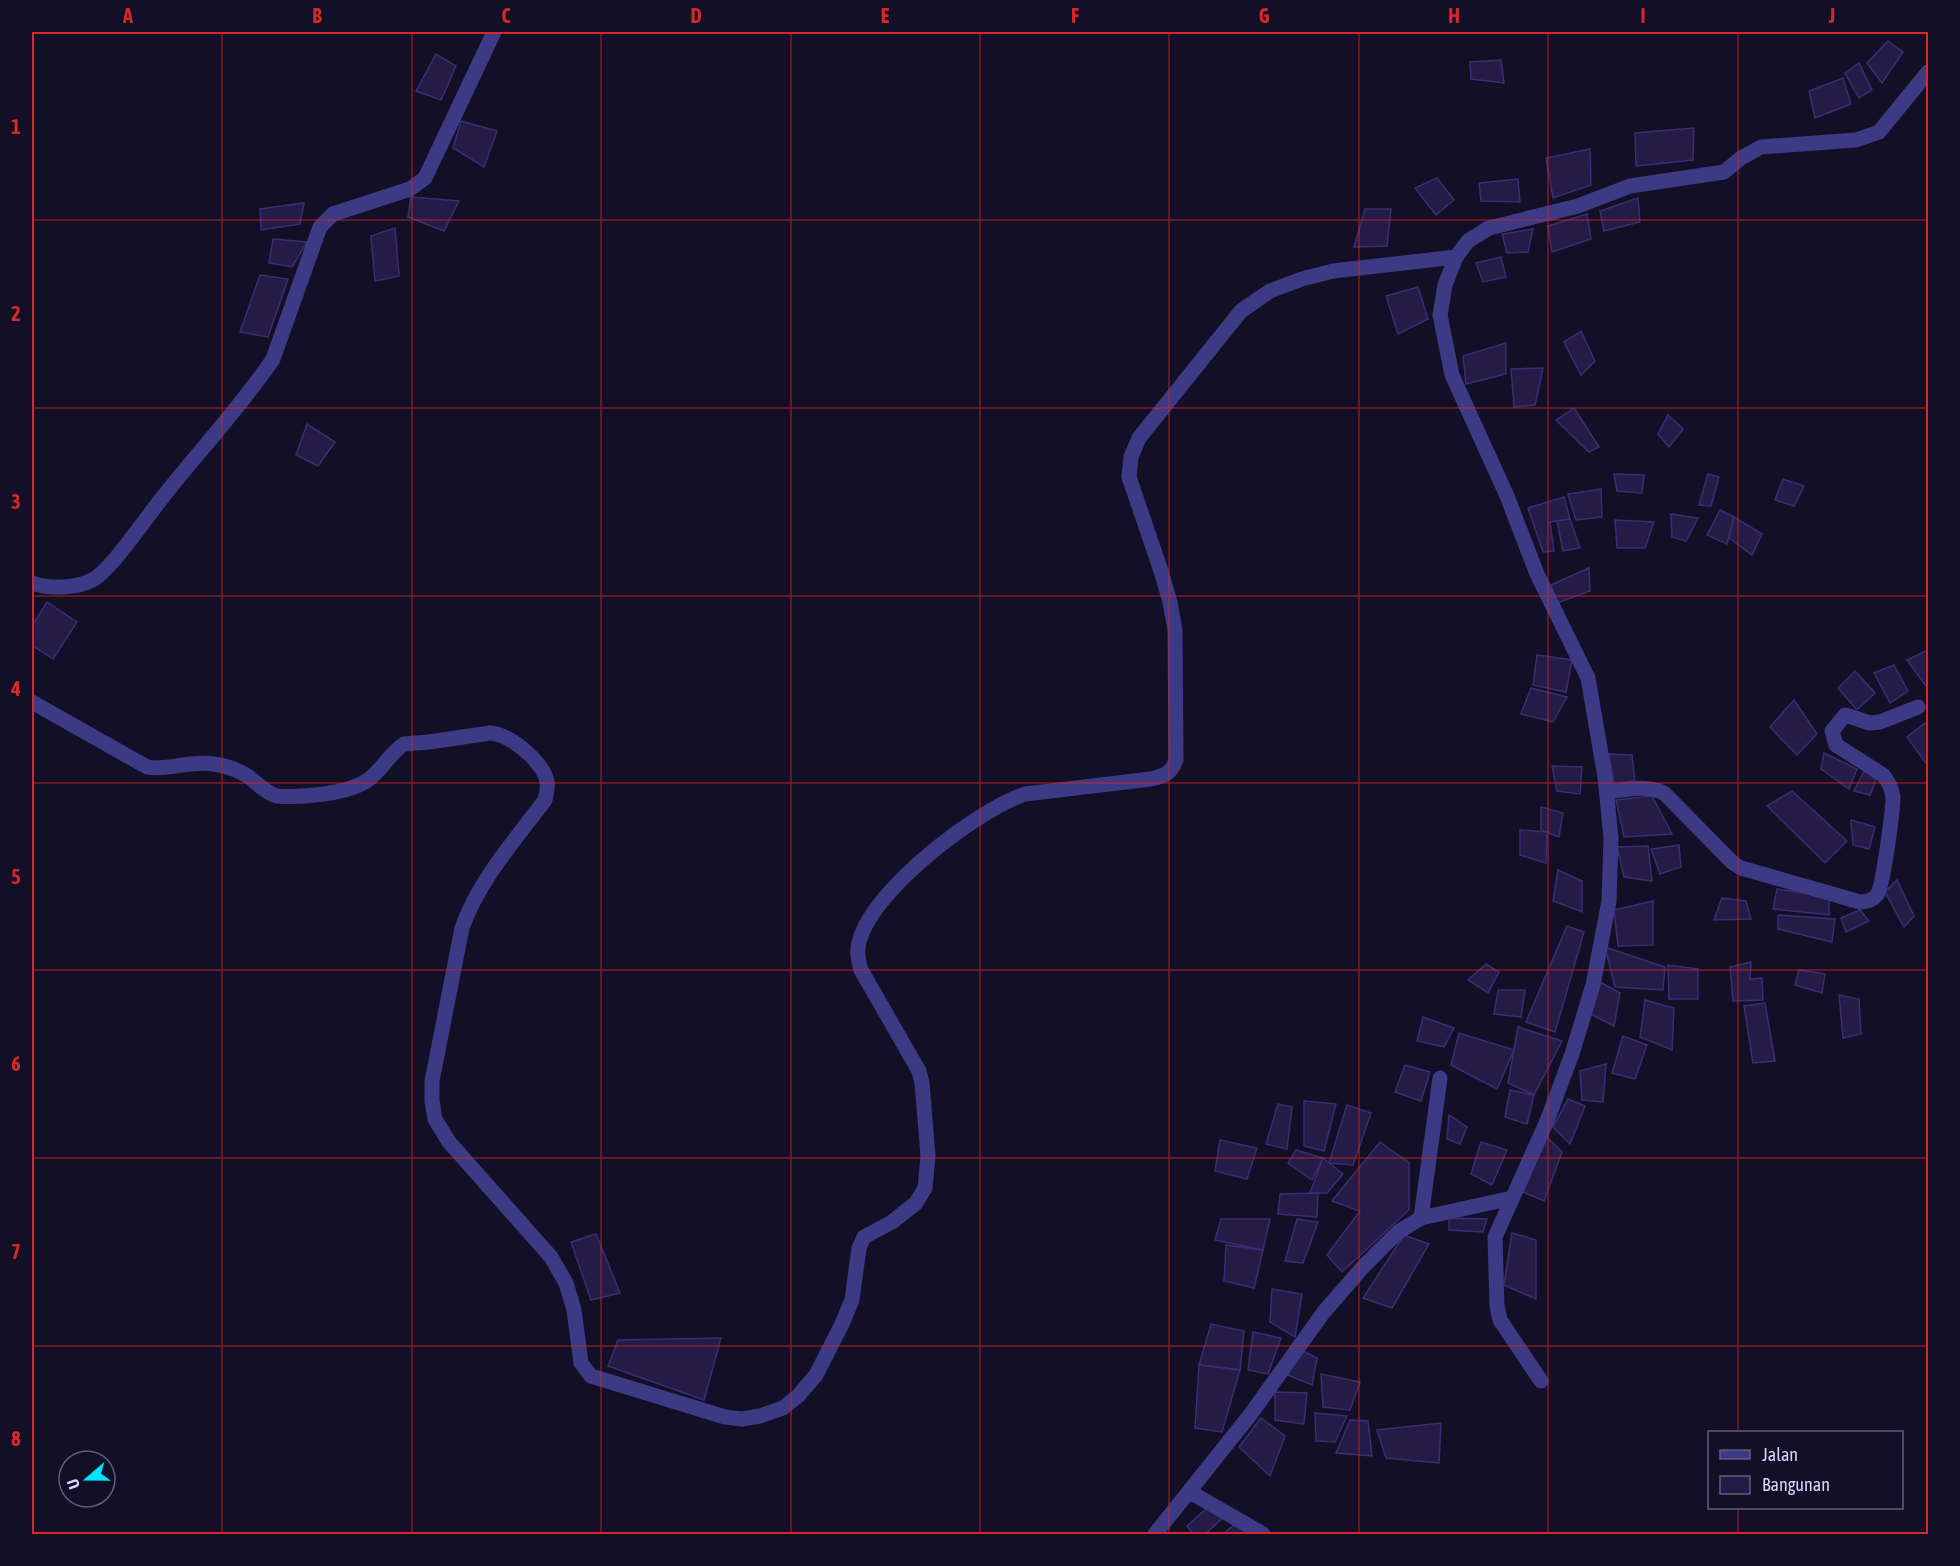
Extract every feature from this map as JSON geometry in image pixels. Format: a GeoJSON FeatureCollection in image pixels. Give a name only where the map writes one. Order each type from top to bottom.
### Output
{"type":"FeatureCollection","features":[{"type":"Feature","properties":{"kind":"street"},"geometry":{"type":"LineString","coordinates":[[32,583],[81,585],[100,574],[119,552],[202,447],[263,376],[273,359],[320,227],[333,214],[410,189],[425,178],[494,32]]}},
{"type":"Feature","properties":{"kind":"street"},"geometry":{"type":"LineString","coordinates":[[1541,1381],[1504,1328],[1497,1306],[1495,1237],[1547,1121],[1572,1054],[1593,985],[1609,901],[1611,837],[1607,792],[1588,678],[1537,574],[1507,496],[1452,375],[1440,315],[1445,285],[1456,256],[1468,241],[1489,228],[1578,206],[1630,186],[1724,172],[1741,158],[1761,147],[1836,142],[1869,137],[1879,132],[1929,72]]}},
{"type":"Feature","properties":{"kind":"street"},"geometry":{"type":"LineString","coordinates":[[32,702],[147,767],[212,763],[232,768],[277,796],[337,791],[360,784],[369,779],[405,744],[490,733],[499,733],[513,740],[544,773],[548,790],[545,800],[483,885],[462,928],[432,1081],[435,1119],[449,1142],[551,1257],[566,1284],[574,1310],[581,1363],[591,1376],[725,1417],[742,1419],[760,1416],[783,1408],[798,1396],[816,1375],[852,1300],[859,1248],[864,1237],[892,1222],[916,1203],[925,1188],[928,1156],[922,1083],[918,1071],[861,970],[857,954],[866,924],[895,885],[958,832],[1011,799],[1025,794],[1151,779],[1164,776],[1172,771],[1176,760],[1175,630],[1161,571],[1129,477],[1131,457],[1139,438],[1240,311],[1270,291],[1333,271],[1456,256]]}},
{"type":"Feature","properties":{"kind":"street"},"geometry":{"type":"LineString","coordinates":[[1607,792],[1655,789],[1664,793],[1733,863],[1860,902],[1869,902],[1878,894],[1882,881],[1893,797],[1888,781],[1836,745],[1832,731],[1845,715],[1870,723],[1880,722],[1918,707]]}},
{"type":"Feature","properties":{"kind":"street"},"geometry":{"type":"LineString","coordinates":[[1421,1218],[1440,1078]]}},
{"type":"Feature","properties":{"kind":"street"},"geometry":{"type":"LineString","coordinates":[[1155,1534],[1250,1416],[1323,1313],[1362,1268],[1398,1232],[1421,1218],[1512,1198]]}},
{"type":"Feature","properties":{"kind":"street"},"geometry":{"type":"LineString","coordinates":[[1190,1492],[1263,1534]]}},
{"type":"Feature","properties":{"kind":"building"},"geometry":{"type":"Polygon","coordinates":[[[1888,41],[1903,52],[1882,83],[1867,63],[1888,41]]]}},
{"type":"Feature","properties":{"kind":"building"},"geometry":{"type":"Polygon","coordinates":[[[436,54],[456,66],[441,100],[416,91],[436,54]]]}},
{"type":"Feature","properties":{"kind":"building"},"geometry":{"type":"Polygon","coordinates":[[[1501,60],[1504,83],[1471,79],[1470,62],[1501,60]]]}},
{"type":"Feature","properties":{"kind":"building"},"geometry":{"type":"Polygon","coordinates":[[[1859,63],[1872,90],[1859,98],[1845,73],[1859,63]]]}},
{"type":"Feature","properties":{"kind":"building"},"geometry":{"type":"Polygon","coordinates":[[[1843,78],[1851,104],[1815,118],[1809,91],[1843,78]]]}},
{"type":"Feature","properties":{"kind":"building"},"geometry":{"type":"Polygon","coordinates":[[[461,121],[497,131],[484,167],[453,148],[461,121]]]}},
{"type":"Feature","properties":{"kind":"building"},"geometry":{"type":"Polygon","coordinates":[[[1694,128],[1693,160],[1636,166],[1635,133],[1694,128]]]}},
{"type":"Feature","properties":{"kind":"building"},"geometry":{"type":"Polygon","coordinates":[[[1590,149],[1591,185],[1553,198],[1546,158],[1590,149]]]}},
{"type":"Feature","properties":{"kind":"building"},"geometry":{"type":"Polygon","coordinates":[[[1437,178],[1454,200],[1436,215],[1415,188],[1437,178]]]}},
{"type":"Feature","properties":{"kind":"building"},"geometry":{"type":"Polygon","coordinates":[[[1518,179],[1520,202],[1481,201],[1479,183],[1518,179]]]}},
{"type":"Feature","properties":{"kind":"building"},"geometry":{"type":"Polygon","coordinates":[[[411,197],[459,201],[444,231],[408,217],[411,197]]]}},
{"type":"Feature","properties":{"kind":"building"},"geometry":{"type":"Polygon","coordinates":[[[1638,198],[1640,222],[1604,231],[1600,211],[1638,198]]]}},
{"type":"Feature","properties":{"kind":"building"},"geometry":{"type":"Polygon","coordinates":[[[304,203],[300,224],[261,230],[260,209],[304,203]]]}},
{"type":"Feature","properties":{"kind":"building"},"geometry":{"type":"Polygon","coordinates":[[[1365,209],[1391,209],[1387,246],[1354,247],[1365,209]]]}},
{"type":"Feature","properties":{"kind":"building"},"geometry":{"type":"Polygon","coordinates":[[[1587,214],[1591,239],[1552,252],[1548,226],[1587,214]]]}},
{"type":"Feature","properties":{"kind":"building"},"geometry":{"type":"Polygon","coordinates":[[[395,228],[399,276],[375,281],[371,236],[395,228]]]}},
{"type":"Feature","properties":{"kind":"building"},"geometry":{"type":"Polygon","coordinates":[[[1533,229],[1528,252],[1507,253],[1502,234],[1533,229]]]}},
{"type":"Feature","properties":{"kind":"building"},"geometry":{"type":"Polygon","coordinates":[[[273,239],[307,242],[292,267],[269,263],[273,239]]]}},
{"type":"Feature","properties":{"kind":"building"},"geometry":{"type":"Polygon","coordinates":[[[1501,257],[1506,277],[1483,282],[1476,263],[1501,257]]]}},
{"type":"Feature","properties":{"kind":"building"},"geometry":{"type":"Polygon","coordinates":[[[260,275],[288,279],[268,337],[240,332],[260,275]]]}},
{"type":"Feature","properties":{"kind":"building"},"geometry":{"type":"Polygon","coordinates":[[[1418,287],[1428,319],[1398,334],[1386,296],[1418,287]]]}},
{"type":"Feature","properties":{"kind":"building"},"geometry":{"type":"Polygon","coordinates":[[[1581,331],[1595,361],[1581,375],[1564,342],[1581,331]]]}},
{"type":"Feature","properties":{"kind":"building"},"geometry":{"type":"Polygon","coordinates":[[[1506,343],[1506,374],[1466,384],[1463,356],[1506,343]]]}},
{"type":"Feature","properties":{"kind":"building"},"geometry":{"type":"Polygon","coordinates":[[[1543,368],[1535,405],[1514,407],[1511,369],[1543,368]]]}},
{"type":"Feature","properties":{"kind":"building"},"geometry":{"type":"Polygon","coordinates":[[[1574,408],[1599,447],[1589,452],[1556,420],[1574,408]]]}},
{"type":"Feature","properties":{"kind":"building"},"geometry":{"type":"Polygon","coordinates":[[[1668,415],[1683,429],[1669,447],[1658,434],[1668,415]]]}},
{"type":"Feature","properties":{"kind":"building"},"geometry":{"type":"Polygon","coordinates":[[[307,424],[335,442],[318,466],[296,455],[307,424]]]}},
{"type":"Feature","properties":{"kind":"building"},"geometry":{"type":"Polygon","coordinates":[[[1614,474],[1644,475],[1642,493],[1617,491],[1614,474]]]}},
{"type":"Feature","properties":{"kind":"building"},"geometry":{"type":"Polygon","coordinates":[[[1708,474],[1719,477],[1711,506],[1699,505],[1708,474]]]}},
{"type":"Feature","properties":{"kind":"building"},"geometry":{"type":"Polygon","coordinates":[[[1783,479],[1804,486],[1794,506],[1775,500],[1783,479]]]}},
{"type":"Feature","properties":{"kind":"building"},"geometry":{"type":"Polygon","coordinates":[[[1601,489],[1602,517],[1576,520],[1568,494],[1601,489]]]}},
{"type":"Feature","properties":{"kind":"building"},"geometry":{"type":"Polygon","coordinates":[[[1564,497],[1570,519],[1550,522],[1554,551],[1543,552],[1528,508],[1564,497]]]}},
{"type":"Feature","properties":{"kind":"building"},"geometry":{"type":"Polygon","coordinates":[[[1720,510],[1734,517],[1727,544],[1707,535],[1720,510]]]}},
{"type":"Feature","properties":{"kind":"building"},"geometry":{"type":"Polygon","coordinates":[[[1671,514],[1698,518],[1686,541],[1672,537],[1671,514]]]}},
{"type":"Feature","properties":{"kind":"building"},"geometry":{"type":"Polygon","coordinates":[[[1734,517],[1762,534],[1752,555],[1729,538],[1734,517]]]}},
{"type":"Feature","properties":{"kind":"building"},"geometry":{"type":"Polygon","coordinates":[[[1570,519],[1580,548],[1563,551],[1557,521],[1570,519]]]}},
{"type":"Feature","properties":{"kind":"building"},"geometry":{"type":"Polygon","coordinates":[[[1615,520],[1654,522],[1645,548],[1617,548],[1615,520]]]}},
{"type":"Feature","properties":{"kind":"building"},"geometry":{"type":"Polygon","coordinates":[[[1589,568],[1590,591],[1557,603],[1551,585],[1589,568]]]}},
{"type":"Feature","properties":{"kind":"building"},"geometry":{"type":"Polygon","coordinates":[[[47,602],[77,622],[53,659],[32,645],[32,626],[47,602]]]}},
{"type":"Feature","properties":{"kind":"building"},"geometry":{"type":"Polygon","coordinates":[[[1928,650],[1928,683],[1926,686],[1907,660],[1928,650]]]}},
{"type":"Feature","properties":{"kind":"building"},"geometry":{"type":"Polygon","coordinates":[[[1537,655],[1572,660],[1566,692],[1533,685],[1537,655]]]}},
{"type":"Feature","properties":{"kind":"building"},"geometry":{"type":"Polygon","coordinates":[[[1894,665],[1908,691],[1890,703],[1874,673],[1894,665]]]}},
{"type":"Feature","properties":{"kind":"building"},"geometry":{"type":"Polygon","coordinates":[[[1855,671],[1875,693],[1857,710],[1838,688],[1855,671]]]}},
{"type":"Feature","properties":{"kind":"building"},"geometry":{"type":"Polygon","coordinates":[[[1531,688],[1567,697],[1553,722],[1521,714],[1531,688]]]}},
{"type":"Feature","properties":{"kind":"building"},"geometry":{"type":"Polygon","coordinates":[[[1794,700],[1817,734],[1797,755],[1770,727],[1794,700]]]}},
{"type":"Feature","properties":{"kind":"building"},"geometry":{"type":"Polygon","coordinates":[[[1925,723],[1928,729],[1928,766],[1907,737],[1925,723]]]}},
{"type":"Feature","properties":{"kind":"building"},"geometry":{"type":"Polygon","coordinates":[[[1824,753],[1857,769],[1849,789],[1821,769],[1824,753]]]}},
{"type":"Feature","properties":{"kind":"building"},"geometry":{"type":"Polygon","coordinates":[[[1609,754],[1632,755],[1635,781],[1614,783],[1609,754]]]}},
{"type":"Feature","properties":{"kind":"building"},"geometry":{"type":"Polygon","coordinates":[[[1552,766],[1582,767],[1580,794],[1557,791],[1552,766]]]}},
{"type":"Feature","properties":{"kind":"building"},"geometry":{"type":"Polygon","coordinates":[[[1865,769],[1876,780],[1870,795],[1854,791],[1865,769]]]}},
{"type":"Feature","properties":{"kind":"building"},"geometry":{"type":"Polygon","coordinates":[[[1792,791],[1847,841],[1825,863],[1767,806],[1792,791]]]}},
{"type":"Feature","properties":{"kind":"building"},"geometry":{"type":"Polygon","coordinates":[[[1652,796],[1672,834],[1624,837],[1616,800],[1652,796]]]}},
{"type":"Feature","properties":{"kind":"building"},"geometry":{"type":"Polygon","coordinates":[[[1541,807],[1563,813],[1559,837],[1541,830],[1541,807]]]}},
{"type":"Feature","properties":{"kind":"building"},"geometry":{"type":"Polygon","coordinates":[[[1851,820],[1875,827],[1869,849],[1853,845],[1851,820]]]}},
{"type":"Feature","properties":{"kind":"building"},"geometry":{"type":"Polygon","coordinates":[[[1520,830],[1547,832],[1546,863],[1520,855],[1520,830]]]}},
{"type":"Feature","properties":{"kind":"building"},"geometry":{"type":"Polygon","coordinates":[[[1679,845],[1681,867],[1660,874],[1651,849],[1679,845]]]}},
{"type":"Feature","properties":{"kind":"building"},"geometry":{"type":"Polygon","coordinates":[[[1648,846],[1652,881],[1624,877],[1617,847],[1648,846]]]}},
{"type":"Feature","properties":{"kind":"building"},"geometry":{"type":"Polygon","coordinates":[[[1558,870],[1582,881],[1582,912],[1553,901],[1558,870]]]}},
{"type":"Feature","properties":{"kind":"building"},"geometry":{"type":"Polygon","coordinates":[[[1897,880],[1914,916],[1904,927],[1885,892],[1897,880]]]}},
{"type":"Feature","properties":{"kind":"building"},"geometry":{"type":"Polygon","coordinates":[[[1777,889],[1829,896],[1829,915],[1773,909],[1777,889]]]}},
{"type":"Feature","properties":{"kind":"building"},"geometry":{"type":"Polygon","coordinates":[[[1722,898],[1746,901],[1751,919],[1714,920],[1722,898]]]}},
{"type":"Feature","properties":{"kind":"building"},"geometry":{"type":"Polygon","coordinates":[[[1653,901],[1653,945],[1618,946],[1614,910],[1653,901]]]}},
{"type":"Feature","properties":{"kind":"building"},"geometry":{"type":"Polygon","coordinates":[[[1860,910],[1869,921],[1846,932],[1841,918],[1860,910]]]}},
{"type":"Feature","properties":{"kind":"building"},"geometry":{"type":"Polygon","coordinates":[[[1778,915],[1835,919],[1832,942],[1778,929],[1778,915]]]}},
{"type":"Feature","properties":{"kind":"building"},"geometry":{"type":"Polygon","coordinates":[[[1567,926],[1584,932],[1555,1032],[1526,1022],[1567,926]]]}},
{"type":"Feature","properties":{"kind":"building"},"geometry":{"type":"Polygon","coordinates":[[[1605,947],[1665,967],[1663,990],[1615,987],[1605,947]]]}},
{"type":"Feature","properties":{"kind":"building"},"geometry":{"type":"Polygon","coordinates":[[[1751,962],[1750,979],[1762,978],[1763,1000],[1733,1001],[1730,967],[1751,962]]]}},
{"type":"Feature","properties":{"kind":"building"},"geometry":{"type":"Polygon","coordinates":[[[1486,964],[1499,972],[1488,993],[1468,980],[1486,964]]]}},
{"type":"Feature","properties":{"kind":"building"},"geometry":{"type":"Polygon","coordinates":[[[1668,965],[1698,969],[1698,999],[1669,999],[1668,965]]]}},
{"type":"Feature","properties":{"kind":"building"},"geometry":{"type":"Polygon","coordinates":[[[1799,970],[1825,974],[1822,993],[1795,985],[1799,970]]]}},
{"type":"Feature","properties":{"kind":"building"},"geometry":{"type":"Polygon","coordinates":[[[1598,981],[1620,993],[1614,1026],[1587,1012],[1598,981]]]}},
{"type":"Feature","properties":{"kind":"building"},"geometry":{"type":"Polygon","coordinates":[[[1498,990],[1525,990],[1521,1017],[1494,1014],[1498,990]]]}},
{"type":"Feature","properties":{"kind":"building"},"geometry":{"type":"Polygon","coordinates":[[[1839,995],[1859,999],[1861,1034],[1843,1038],[1839,995]]]}},
{"type":"Feature","properties":{"kind":"building"},"geometry":{"type":"Polygon","coordinates":[[[1645,1000],[1674,1008],[1672,1050],[1640,1037],[1645,1000]]]}},
{"type":"Feature","properties":{"kind":"building"},"geometry":{"type":"Polygon","coordinates":[[[1765,1003],[1775,1061],[1753,1063],[1744,1006],[1765,1003]]]}},
{"type":"Feature","properties":{"kind":"building"},"geometry":{"type":"Polygon","coordinates":[[[1423,1017],[1454,1028],[1444,1047],[1417,1041],[1423,1017]]]}},
{"type":"Feature","properties":{"kind":"building"},"geometry":{"type":"Polygon","coordinates":[[[1518,1027],[1562,1041],[1534,1095],[1508,1083],[1518,1027]]]}},
{"type":"Feature","properties":{"kind":"building"},"geometry":{"type":"Polygon","coordinates":[[[1459,1033],[1514,1050],[1497,1089],[1451,1065],[1459,1033]]]}},
{"type":"Feature","properties":{"kind":"building"},"geometry":{"type":"Polygon","coordinates":[[[1623,1036],[1647,1045],[1635,1079],[1612,1073],[1623,1036]]]}},
{"type":"Feature","properties":{"kind":"building"},"geometry":{"type":"Polygon","coordinates":[[[1606,1064],[1603,1102],[1582,1100],[1580,1071],[1606,1064]]]}},
{"type":"Feature","properties":{"kind":"building"},"geometry":{"type":"Polygon","coordinates":[[[1405,1065],[1430,1072],[1421,1101],[1395,1092],[1405,1065]]]}},
{"type":"Feature","properties":{"kind":"building"},"geometry":{"type":"Polygon","coordinates":[[[1510,1090],[1534,1095],[1527,1124],[1505,1117],[1510,1090]]]}},
{"type":"Feature","properties":{"kind":"building"},"geometry":{"type":"Polygon","coordinates":[[[1568,1099],[1585,1106],[1570,1144],[1553,1127],[1568,1099]]]}},
{"type":"Feature","properties":{"kind":"building"},"geometry":{"type":"Polygon","coordinates":[[[1304,1101],[1336,1104],[1324,1151],[1304,1146],[1304,1101]]]}},
{"type":"Feature","properties":{"kind":"building"},"geometry":{"type":"Polygon","coordinates":[[[1278,1104],[1292,1107],[1287,1149],[1266,1144],[1278,1104]]]}},
{"type":"Feature","properties":{"kind":"building"},"geometry":{"type":"Polygon","coordinates":[[[1347,1105],[1371,1113],[1353,1165],[1329,1163],[1347,1105]]]}},
{"type":"Feature","properties":{"kind":"building"},"geometry":{"type":"Polygon","coordinates":[[[1449,1115],[1467,1127],[1460,1144],[1447,1139],[1449,1115]]]}},
{"type":"Feature","properties":{"kind":"building"},"geometry":{"type":"Polygon","coordinates":[[[1547,1137],[1562,1152],[1544,1201],[1523,1192],[1547,1137]]]}},
{"type":"Feature","properties":{"kind":"building"},"geometry":{"type":"Polygon","coordinates":[[[1220,1140],[1257,1148],[1247,1179],[1215,1171],[1220,1140]]]}},
{"type":"Feature","properties":{"kind":"building"},"geometry":{"type":"Polygon","coordinates":[[[1380,1142],[1409,1163],[1409,1210],[1342,1272],[1327,1255],[1360,1211],[1332,1201],[1380,1142]]]}},
{"type":"Feature","properties":{"kind":"building"},"geometry":{"type":"Polygon","coordinates":[[[1481,1142],[1507,1150],[1492,1185],[1471,1174],[1481,1142]]]}},
{"type":"Feature","properties":{"kind":"building"},"geometry":{"type":"Polygon","coordinates":[[[1296,1150],[1323,1158],[1312,1180],[1288,1163],[1296,1150]]]}},
{"type":"Feature","properties":{"kind":"building"},"geometry":{"type":"Polygon","coordinates":[[[1323,1158],[1343,1174],[1327,1193],[1310,1193],[1323,1158]]]}},
{"type":"Feature","properties":{"kind":"building"},"geometry":{"type":"Polygon","coordinates":[[[1318,1193],[1317,1217],[1278,1214],[1280,1194],[1318,1193]]]}},
{"type":"Feature","properties":{"kind":"building"},"geometry":{"type":"Polygon","coordinates":[[[1449,1218],[1487,1219],[1483,1232],[1449,1230],[1449,1218]]]}},
{"type":"Feature","properties":{"kind":"building"},"geometry":{"type":"Polygon","coordinates":[[[1221,1219],[1270,1219],[1263,1250],[1215,1240],[1221,1219]]]}},
{"type":"Feature","properties":{"kind":"building"},"geometry":{"type":"Polygon","coordinates":[[[1297,1219],[1318,1222],[1303,1263],[1285,1261],[1297,1219]]]}},
{"type":"Feature","properties":{"kind":"building"},"geometry":{"type":"Polygon","coordinates":[[[1512,1233],[1536,1240],[1536,1299],[1504,1285],[1512,1233]]]}},
{"type":"Feature","properties":{"kind":"building"},"geometry":{"type":"Polygon","coordinates":[[[596,1234],[620,1293],[591,1300],[571,1242],[596,1234]]]}},
{"type":"Feature","properties":{"kind":"building"},"geometry":{"type":"Polygon","coordinates":[[[1404,1235],[1429,1244],[1392,1308],[1363,1298],[1404,1235]]]}},
{"type":"Feature","properties":{"kind":"building"},"geometry":{"type":"Polygon","coordinates":[[[1226,1245],[1263,1250],[1254,1288],[1224,1281],[1226,1245]]]}},
{"type":"Feature","properties":{"kind":"building"},"geometry":{"type":"Polygon","coordinates":[[[1272,1289],[1302,1294],[1295,1337],[1270,1322],[1272,1289]]]}},
{"type":"Feature","properties":{"kind":"building"},"geometry":{"type":"Polygon","coordinates":[[[1211,1324],[1244,1331],[1240,1370],[1199,1365],[1211,1324]]]}},
{"type":"Feature","properties":{"kind":"building"},"geometry":{"type":"Polygon","coordinates":[[[1253,1332],[1281,1338],[1268,1374],[1248,1370],[1253,1332]]]}},
{"type":"Feature","properties":{"kind":"building"},"geometry":{"type":"Polygon","coordinates":[[[721,1338],[704,1400],[608,1366],[618,1340],[721,1338]]]}},
{"type":"Feature","properties":{"kind":"building"},"geometry":{"type":"Polygon","coordinates":[[[1299,1349],[1317,1358],[1312,1385],[1288,1375],[1299,1349]]]}},
{"type":"Feature","properties":{"kind":"building"},"geometry":{"type":"Polygon","coordinates":[[[1199,1365],[1240,1370],[1222,1432],[1195,1428],[1199,1365]]]}},
{"type":"Feature","properties":{"kind":"building"},"geometry":{"type":"Polygon","coordinates":[[[1321,1374],[1360,1382],[1350,1410],[1323,1407],[1321,1374]]]}},
{"type":"Feature","properties":{"kind":"building"},"geometry":{"type":"Polygon","coordinates":[[[1275,1392],[1307,1393],[1304,1424],[1275,1420],[1275,1392]]]}},
{"type":"Feature","properties":{"kind":"building"},"geometry":{"type":"Polygon","coordinates":[[[1315,1413],[1347,1416],[1335,1442],[1316,1441],[1315,1413]]]}},
{"type":"Feature","properties":{"kind":"building"},"geometry":{"type":"Polygon","coordinates":[[[1261,1418],[1285,1436],[1270,1476],[1239,1447],[1261,1418]]]}},
{"type":"Feature","properties":{"kind":"building"},"geometry":{"type":"Polygon","coordinates":[[[1350,1420],[1368,1421],[1372,1456],[1336,1453],[1350,1420]]]}},
{"type":"Feature","properties":{"kind":"building"},"geometry":{"type":"Polygon","coordinates":[[[1441,1423],[1439,1463],[1386,1458],[1377,1430],[1441,1423]]]}},
{"type":"Feature","properties":{"kind":"building"},"geometry":{"type":"Polygon","coordinates":[[[1208,1507],[1224,1517],[1205,1534],[1193,1534],[1187,1526],[1208,1507]]]}},
{"type":"Feature","properties":{"kind":"building"},"geometry":{"type":"Polygon","coordinates":[[[1234,1525],[1251,1534],[1223,1534],[1234,1525]]]}}]}
